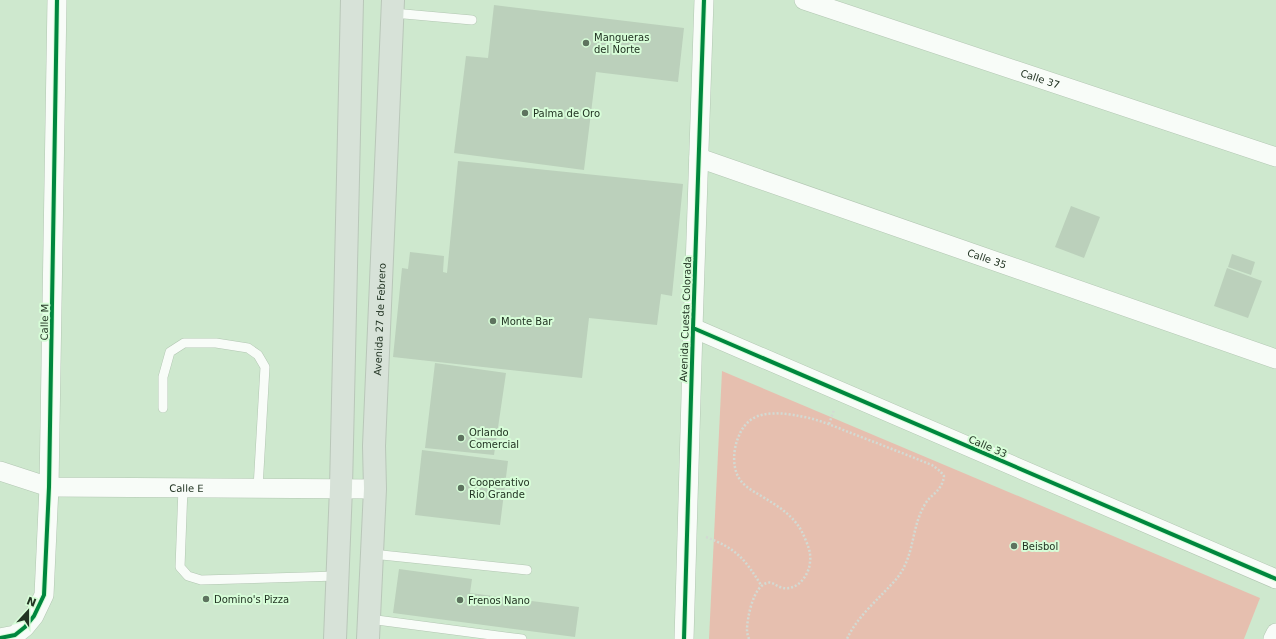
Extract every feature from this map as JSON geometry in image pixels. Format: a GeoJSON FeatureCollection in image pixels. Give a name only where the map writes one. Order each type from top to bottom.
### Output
{"type":"FeatureCollection","features":[{"type":"Feature","properties":{"kind":"main road"},"geometry":{"type":"LineString","coordinates":[[335,639],[338,576],[352,0]]}},
{"type":"Feature","properties":{"kind":"main road","name":"Avenida 27 de Febrero"},"geometry":{"type":"LineString","coordinates":[[369,629],[375,489],[374,446],[393,7]]}},
{"type":"Feature","properties":{"kind":"street","name":"Calle M"},"geometry":{"type":"LineString","coordinates":[[8,636],[25,627],[34,616],[44,595],[49,487],[57,0]]}},
{"type":"Feature","properties":{"kind":"street","name":"Avenida Cuesta Colorada"},"geometry":{"type":"LineString","coordinates":[[684,639],[704,0]]}},
{"type":"Feature","properties":{"kind":"street","name":"Calle 37"},"geometry":{"type":"LineString","coordinates":[[804,0],[1276,157]]}},
{"type":"Feature","properties":{"kind":"street","name":"Calle 35"},"geometry":{"type":"LineString","coordinates":[[699,158],[1276,359]]}},
{"type":"Feature","properties":{"kind":"street","name":"Calle 33"},"geometry":{"type":"LineString","coordinates":[[693,328],[1276,579]]}},
{"type":"Feature","properties":{"kind":"street","name":"Calle E"},"geometry":{"type":"LineString","coordinates":[[0,472],[49,487],[375,489]]}},
{"type":"Feature","properties":{"kind":"street"},"geometry":{"type":"LineString","coordinates":[[1273,639],[1276,633]]}},
{"type":"Feature","properties":{"kind":"lane"},"geometry":{"type":"LineString","coordinates":[[393,7],[472,20]]}},
{"type":"Feature","properties":{"kind":"lane"},"geometry":{"type":"LineString","coordinates":[[163,408],[163,378],[170,352],[184,343],[216,343],[248,348],[258,355],[265,367],[258,488]]}},
{"type":"Feature","properties":{"kind":"lane"},"geometry":{"type":"LineString","coordinates":[[183,488],[180,567],[188,576],[201,580],[338,576]]}},
{"type":"Feature","properties":{"kind":"lane"},"geometry":{"type":"LineString","coordinates":[[372,554],[527,570]]}},
{"type":"Feature","properties":{"kind":"lane"},"geometry":{"type":"LineString","coordinates":[[369,629],[522,639]]}},
{"type":"Feature","properties":{"kind":"path"},"geometry":{"type":"LineString","coordinates":[[749,639],[747,632],[748,618],[757,590],[761,585],[767,582],[788,589],[793,587],[801,582],[807,573],[810,562],[809,549],[803,531],[788,513],[741,482],[735,471],[734,458],[736,445],[740,433],[747,422],[756,416],[775,414],[799,416],[829,424],[932,465],[944,476],[943,483],[939,490],[925,504],[919,516],[908,559],[904,568],[851,630],[847,639]]}},
{"type":"Feature","properties":{"kind":"path"},"geometry":{"type":"LineString","coordinates":[[687,530],[730,548],[742,558],[761,585]]}},
{"type":"Feature","properties":{"kind":"shaded area"},"geometry":{"type":"Polygon","coordinates":[[[722,371],[1260,598],[1244,639],[709,639],[722,371]]]}},
{"type":"Feature","properties":{"kind":"building"},"geometry":{"type":"Polygon","coordinates":[[[494,5],[684,28],[678,82],[596,72],[584,170],[454,153],[466,56],[488,58],[494,5]]]}},
{"type":"Feature","properties":{"kind":"building"},"geometry":{"type":"Polygon","coordinates":[[[458,161],[683,184],[672,296],[661,294],[657,325],[589,318],[582,378],[393,357],[402,268],[408,269],[410,252],[444,256],[443,272],[447,273],[458,161]]]}},
{"type":"Feature","properties":{"kind":"building"},"geometry":{"type":"Polygon","coordinates":[[[1071,206],[1100,217],[1084,258],[1055,247],[1071,206]]]}},
{"type":"Feature","properties":{"kind":"building"},"geometry":{"type":"Polygon","coordinates":[[[1232,254],[1255,262],[1251,275],[1228,267],[1232,254]]]}},
{"type":"Feature","properties":{"kind":"building"},"geometry":{"type":"Polygon","coordinates":[[[1227,268],[1262,281],[1248,318],[1214,306],[1227,268]]]}},
{"type":"Feature","properties":{"kind":"building"},"geometry":{"type":"Polygon","coordinates":[[[435,363],[506,373],[494,455],[425,448],[435,363]]]}},
{"type":"Feature","properties":{"kind":"building","name":"Cooperativo Rio Grande"},"geometry":{"type":"Polygon","coordinates":[[[422,450],[508,461],[500,525],[415,515],[422,450]]]}},
{"type":"Feature","properties":{"kind":"building","name":"Frenos Nano"},"geometry":{"type":"Polygon","coordinates":[[[399,569],[472,579],[470,593],[579,607],[575,637],[393,613],[399,569]]]}},
{"type":"Feature","properties":{"kind":"cycle path"},"geometry":{"type":"LineString","coordinates":[[0,638],[15,635],[25,627],[34,616],[44,595],[49,487],[57,0]]}},
{"type":"Feature","properties":{"kind":"cycle path"},"geometry":{"type":"LineString","coordinates":[[684,639],[704,0]]}},
{"type":"Feature","properties":{"kind":"cycle path"},"geometry":{"type":"LineString","coordinates":[[693,328],[1276,579]]}},
{"type":"Feature","properties":{"kind":"place","name":"Mangueras del Norte"},"geometry":{"type":"Point","coordinates":[586,43]}},
{"type":"Feature","properties":{"kind":"place","name":"Palma de Oro"},"geometry":{"type":"Point","coordinates":[525,113]}},
{"type":"Feature","properties":{"kind":"place","name":"Monte Bar"},"geometry":{"type":"Point","coordinates":[493,321]}},
{"type":"Feature","properties":{"kind":"place","name":"Orlando Comercial"},"geometry":{"type":"Point","coordinates":[461,438]}},
{"type":"Feature","properties":{"kind":"place","name":"Cooperativo Rio Grande"},"geometry":{"type":"Point","coordinates":[461,488]}},
{"type":"Feature","properties":{"kind":"place","name":"Beisbol"},"geometry":{"type":"Point","coordinates":[1014,546]}},
{"type":"Feature","properties":{"kind":"place","name":"Domino's Pizza"},"geometry":{"type":"Point","coordinates":[206,599]}},
{"type":"Feature","properties":{"kind":"place","name":"Frenos Nano"},"geometry":{"type":"Point","coordinates":[460,600]}}]}
